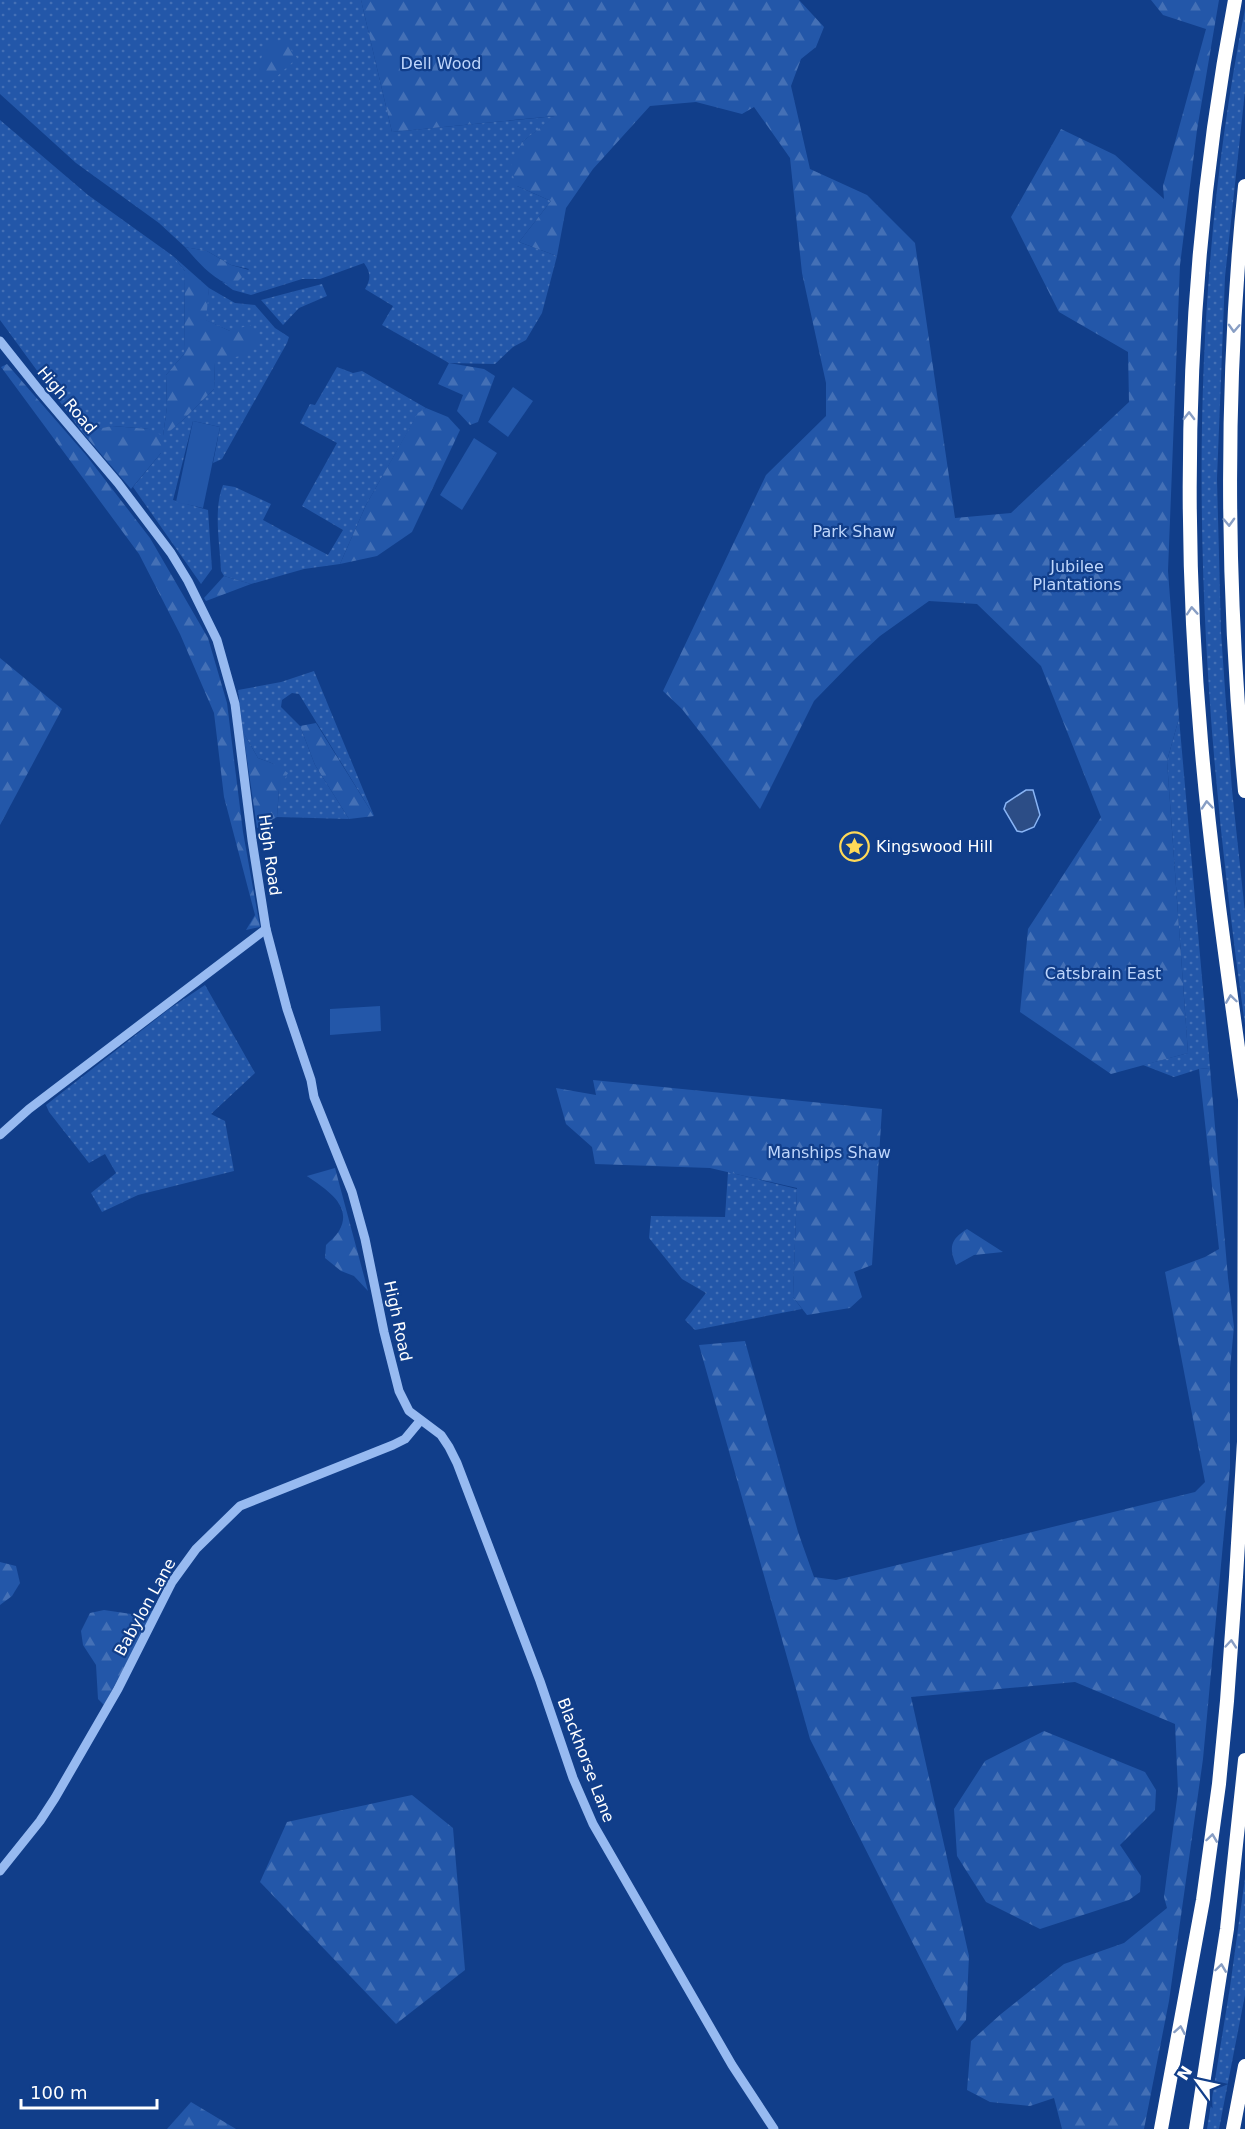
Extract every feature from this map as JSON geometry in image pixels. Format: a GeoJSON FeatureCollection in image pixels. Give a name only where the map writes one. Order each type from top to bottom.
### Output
{"type":"FeatureCollection","features":[{"type":"Feature","properties":{"kind":"highway"},"geometry":{"type":"LineString","coordinates":[[1161,2129],[1203,1900],[1219,1784],[1227,1701],[1244,1442],[1245,1099],[1216,886],[1201,740],[1191,593],[1189,495],[1190,400],[1198,253],[1214,126],[1235,0]]}},
{"type":"Feature","properties":{"kind":"highway"},"geometry":{"type":"LineString","coordinates":[[1245,186],[1235,306],[1229,483],[1232,630],[1245,791]]}},
{"type":"Feature","properties":{"kind":"highway"},"geometry":{"type":"LineString","coordinates":[[1196,2129],[1227,1929],[1245,1760]]}},
{"type":"Feature","properties":{"kind":"highway"},"geometry":{"type":"LineString","coordinates":[[1233,2129],[1245,2066]]}},
{"type":"Feature","properties":{"kind":"street","name":"High Road"},"geometry":{"type":"LineString","coordinates":[[0,341],[4,354],[118,483],[171,553],[188,581],[217,640],[235,704],[266,929],[286,1009],[311,1080],[314,1097],[352,1192],[366,1239],[384,1332],[399,1391],[409,1411],[420,1421]]}},
{"type":"Feature","properties":{"kind":"street"},"geometry":{"type":"LineString","coordinates":[[0,1136],[29,1109],[266,929]]}},
{"type":"Feature","properties":{"kind":"street","name":"Babylon Lane"},"geometry":{"type":"LineString","coordinates":[[0,1871],[40,1821],[55,1798],[118,1689],[172,1582],[196,1549],[240,1506],[393,1445],[405,1439],[420,1421]]}},
{"type":"Feature","properties":{"kind":"street","name":"Blackhorse Lane"},"geometry":{"type":"LineString","coordinates":[[420,1421],[441,1435],[450,1447],[457,1463],[592,1824],[732,2065],[774,2129]]}},
{"type":"Feature","properties":{"kind":"green space"},"geometry":{"type":"Polygon","coordinates":[[[0,0],[361,0],[392,132],[556,116],[522,142],[517,186],[551,201],[519,242],[557,256],[542,313],[526,340],[513,347],[495,364],[449,363],[382,325],[393,306],[365,289],[369,276],[364,263],[320,279],[302,279],[251,295],[233,290],[222,282],[233,285],[249,269],[231,265],[207,251],[185,247],[159,223],[76,163],[0,94],[0,0]]]}},
{"type":"Feature","properties":{"kind":"green space"},"geometry":{"type":"Polygon","coordinates":[[[361,0],[799,0],[824,27],[816,47],[801,59],[791,86],[810,169],[867,195],[915,243],[955,518],[1011,513],[1129,402],[1128,352],[1059,312],[1011,217],[1061,129],[1115,155],[1164,199],[1163,186],[1206,29],[1163,15],[1151,0],[1219,0],[1197,130],[1180,265],[1168,571],[1179,718],[1167,761],[1188,1053],[1111,1074],[1020,1012],[1028,929],[1101,817],[1041,666],[977,604],[929,601],[880,636],[854,660],[814,701],[760,809],[682,709],[663,691],[766,475],[826,416],[826,383],[802,273],[790,158],[754,107],[742,114],[696,102],[650,106],[593,169],[566,208],[557,256],[519,242],[551,201],[517,186],[510,168],[522,142],[555,116],[392,132],[361,0]]]}},
{"type":"Feature","properties":{"kind":"green space"},"geometry":{"type":"Polygon","coordinates":[[[1245,9],[1245,91],[1225,277],[1217,479],[1221,632],[1232,790],[1245,913],[1245,1025],[1228,898],[1215,771],[1206,644],[1202,517],[1203,390],[1210,263],[1224,136],[1245,9]]]}},
{"type":"Feature","properties":{"kind":"green space"},"geometry":{"type":"Polygon","coordinates":[[[283,39],[297,58],[272,81],[257,72],[265,46],[283,39]]]}},
{"type":"Feature","properties":{"kind":"green space"},"geometry":{"type":"Polygon","coordinates":[[[0,120],[88,195],[173,256],[185,271],[184,354],[166,375],[167,407],[163,436],[214,389],[215,362],[230,331],[205,320],[209,288],[235,303],[255,305],[275,328],[289,337],[222,459],[213,463],[220,427],[193,421],[173,500],[208,510],[212,569],[201,584],[133,487],[161,453],[149,429],[113,426],[82,432],[0,320],[0,120]]]}},
{"type":"Feature","properties":{"kind":"green space"},"geometry":{"type":"Polygon","coordinates":[[[185,247],[207,251],[231,265],[249,270],[233,286],[212,275],[185,247]]]}},
{"type":"Feature","properties":{"kind":"green space"},"geometry":{"type":"Polygon","coordinates":[[[173,256],[209,288],[206,320],[230,331],[250,325],[261,336],[248,354],[215,362],[214,389],[163,437],[161,453],[131,489],[82,432],[112,426],[149,429],[163,436],[167,407],[166,375],[184,354],[185,271],[173,256]]]}},
{"type":"Feature","properties":{"kind":"green space"},"geometry":{"type":"Polygon","coordinates":[[[322,284],[327,296],[299,308],[283,325],[261,300],[322,284]]]}},
{"type":"Feature","properties":{"kind":"green space"},"geometry":{"type":"Polygon","coordinates":[[[449,363],[484,369],[495,376],[478,422],[470,425],[457,411],[463,395],[438,384],[449,363]]]}},
{"type":"Feature","properties":{"kind":"green space"},"geometry":{"type":"Polygon","coordinates":[[[7,364],[86,455],[150,538],[208,638],[227,703],[243,832],[260,927],[246,930],[255,915],[224,797],[214,713],[180,634],[139,554],[1,367],[7,364]]]}},
{"type":"Feature","properties":{"kind":"green space"},"geometry":{"type":"Polygon","coordinates":[[[337,367],[353,373],[362,371],[426,408],[418,414],[366,505],[340,564],[304,569],[251,584],[224,576],[221,571],[218,527],[218,505],[223,485],[235,487],[271,504],[263,520],[328,555],[343,530],[302,506],[337,443],[300,423],[310,404],[315,405],[337,367]]]}},
{"type":"Feature","properties":{"kind":"green space"},"geometry":{"type":"Polygon","coordinates":[[[513,387],[533,401],[508,437],[488,422],[513,387]]]}},
{"type":"Feature","properties":{"kind":"green space"},"geometry":{"type":"Polygon","coordinates":[[[426,408],[448,417],[460,430],[412,532],[377,556],[340,564],[366,505],[418,413],[426,408]]]}},
{"type":"Feature","properties":{"kind":"green space"},"geometry":{"type":"Polygon","coordinates":[[[193,421],[220,427],[203,508],[176,502],[193,421]]]}},
{"type":"Feature","properties":{"kind":"green space"},"geometry":{"type":"Polygon","coordinates":[[[474,438],[497,453],[462,510],[440,495],[474,438]]]}},
{"type":"Feature","properties":{"kind":"green space"},"geometry":{"type":"Polygon","coordinates":[[[224,576],[251,584],[206,601],[204,598],[224,576]]]}},
{"type":"Feature","properties":{"kind":"green space"},"geometry":{"type":"Polygon","coordinates":[[[0,658],[62,709],[0,825],[0,658]]]}},
{"type":"Feature","properties":{"kind":"green space"},"geometry":{"type":"Polygon","coordinates":[[[314,671],[374,816],[299,694],[292,693],[282,700],[281,707],[300,726],[315,765],[349,819],[277,817],[279,789],[274,764],[258,758],[243,732],[238,690],[281,682],[314,671]]]}},
{"type":"Feature","properties":{"kind":"green space"},"geometry":{"type":"Polygon","coordinates":[[[1179,718],[1210,1068],[1174,1077],[1143,1065],[1188,1053],[1167,761],[1179,718]]]}},
{"type":"Feature","properties":{"kind":"green space"},"geometry":{"type":"Polygon","coordinates":[[[316,723],[374,816],[349,819],[315,765],[300,726],[316,723]]]}},
{"type":"Feature","properties":{"kind":"green space"},"geometry":{"type":"Polygon","coordinates":[[[243,732],[258,758],[288,773],[279,789],[277,817],[257,828],[243,732]]]}},
{"type":"Feature","properties":{"kind":"green space"},"geometry":{"type":"Polygon","coordinates":[[[205,985],[255,1073],[211,1114],[225,1121],[234,1171],[138,1195],[102,1212],[91,1193],[116,1173],[105,1154],[89,1163],[46,1105],[169,1009],[205,985]]]}},
{"type":"Feature","properties":{"kind":"green space"},"geometry":{"type":"Polygon","coordinates":[[[380,1006],[381,1031],[330,1035],[330,1009],[380,1006]]]}},
{"type":"Feature","properties":{"kind":"green space"},"geometry":{"type":"Polygon","coordinates":[[[1210,1068],[1234,1327],[1230,1368],[1230,1468],[1203,1759],[1169,2001],[1144,2129],[1062,2129],[1054,2098],[1030,2106],[990,2102],[967,2090],[971,2041],[1064,1964],[1124,1943],[1167,1908],[1164,1897],[1178,1791],[1175,1724],[1075,1682],[911,1697],[969,1956],[966,2020],[957,2031],[810,1739],[699,1345],[745,1341],[798,1532],[814,1577],[836,1580],[1195,1492],[1205,1482],[1165,1272],[1205,1257],[1219,1249],[1199,1069],[1210,1068]]]}},
{"type":"Feature","properties":{"kind":"green space","name":"Manships Shaw"},"geometry":{"type":"Polygon","coordinates":[[[593,1080],[882,1109],[872,1265],[854,1272],[862,1297],[850,1308],[807,1315],[793,1297],[797,1188],[710,1168],[595,1164],[592,1147],[566,1124],[556,1088],[596,1095],[593,1080]]]}},
{"type":"Feature","properties":{"kind":"green space"},"geometry":{"type":"Polygon","coordinates":[[[335,1168],[368,1291],[354,1276],[341,1271],[325,1258],[326,1245],[339,1231],[343,1222],[343,1213],[329,1192],[307,1176],[335,1168]]]}},
{"type":"Feature","properties":{"kind":"green space"},"geometry":{"type":"Polygon","coordinates":[[[728,1172],[797,1189],[793,1297],[802,1309],[695,1330],[685,1320],[706,1293],[682,1279],[649,1238],[651,1216],[725,1217],[728,1172]]]}},
{"type":"Feature","properties":{"kind":"green space"},"geometry":{"type":"Polygon","coordinates":[[[967,1229],[1003,1252],[974,1255],[956,1265],[952,1253],[954,1240],[967,1229]]]}},
{"type":"Feature","properties":{"kind":"green space"},"geometry":{"type":"Polygon","coordinates":[[[0,1562],[16,1566],[20,1583],[12,1596],[0,1605],[0,1562]]]}},
{"type":"Feature","properties":{"kind":"green space"},"geometry":{"type":"Polygon","coordinates":[[[104,1610],[138,1615],[155,1610],[104,1705],[98,1699],[96,1665],[83,1645],[81,1631],[90,1613],[104,1610]]]}},
{"type":"Feature","properties":{"kind":"green space"},"geometry":{"type":"Polygon","coordinates":[[[1044,1731],[1145,1772],[1156,1790],[1155,1810],[1120,1845],[1141,1876],[1140,1892],[1129,1900],[1040,1929],[986,1902],[957,1856],[954,1809],[985,1761],[1044,1731]]]}},
{"type":"Feature","properties":{"kind":"green space"},"geometry":{"type":"Polygon","coordinates":[[[412,1795],[453,1828],[465,1970],[396,2024],[260,1882],[287,1822],[412,1795]]]}},
{"type":"Feature","properties":{"kind":"green space"},"geometry":{"type":"Polygon","coordinates":[[[1245,1878],[1245,1995],[1219,2129],[1207,2129],[1230,1987],[1245,1878]]]}},
{"type":"Feature","properties":{"kind":"green space"},"geometry":{"type":"Polygon","coordinates":[[[191,2102],[236,2129],[167,2129],[191,2102]]]}},
{"type":"Feature","properties":{"kind":"shaded area"},"geometry":{"type":"Polygon","coordinates":[[[1026,790],[1033,790],[1040,815],[1034,827],[1022,832],[1017,831],[1004,809],[1006,803],[1026,790]]]}},
{"type":"Feature","properties":{"kind":"place","name":"Kingswood Hill"},"geometry":{"type":"Point","coordinates":[855,846]}},
{"type":"Feature","properties":{"kind":"park label","name":"Dell Wood"},"geometry":{"type":"Point","coordinates":[441,63]}},
{"type":"Feature","properties":{"kind":"park label","name":"Park Shaw"},"geometry":{"type":"Point","coordinates":[854,531]}},
{"type":"Feature","properties":{"kind":"park label","name":"Jubilee Plantations"},"geometry":{"type":"Point","coordinates":[1077,575]}},
{"type":"Feature","properties":{"kind":"park label","name":"Catsbrain East"},"geometry":{"type":"Point","coordinates":[1103,973]}}]}
